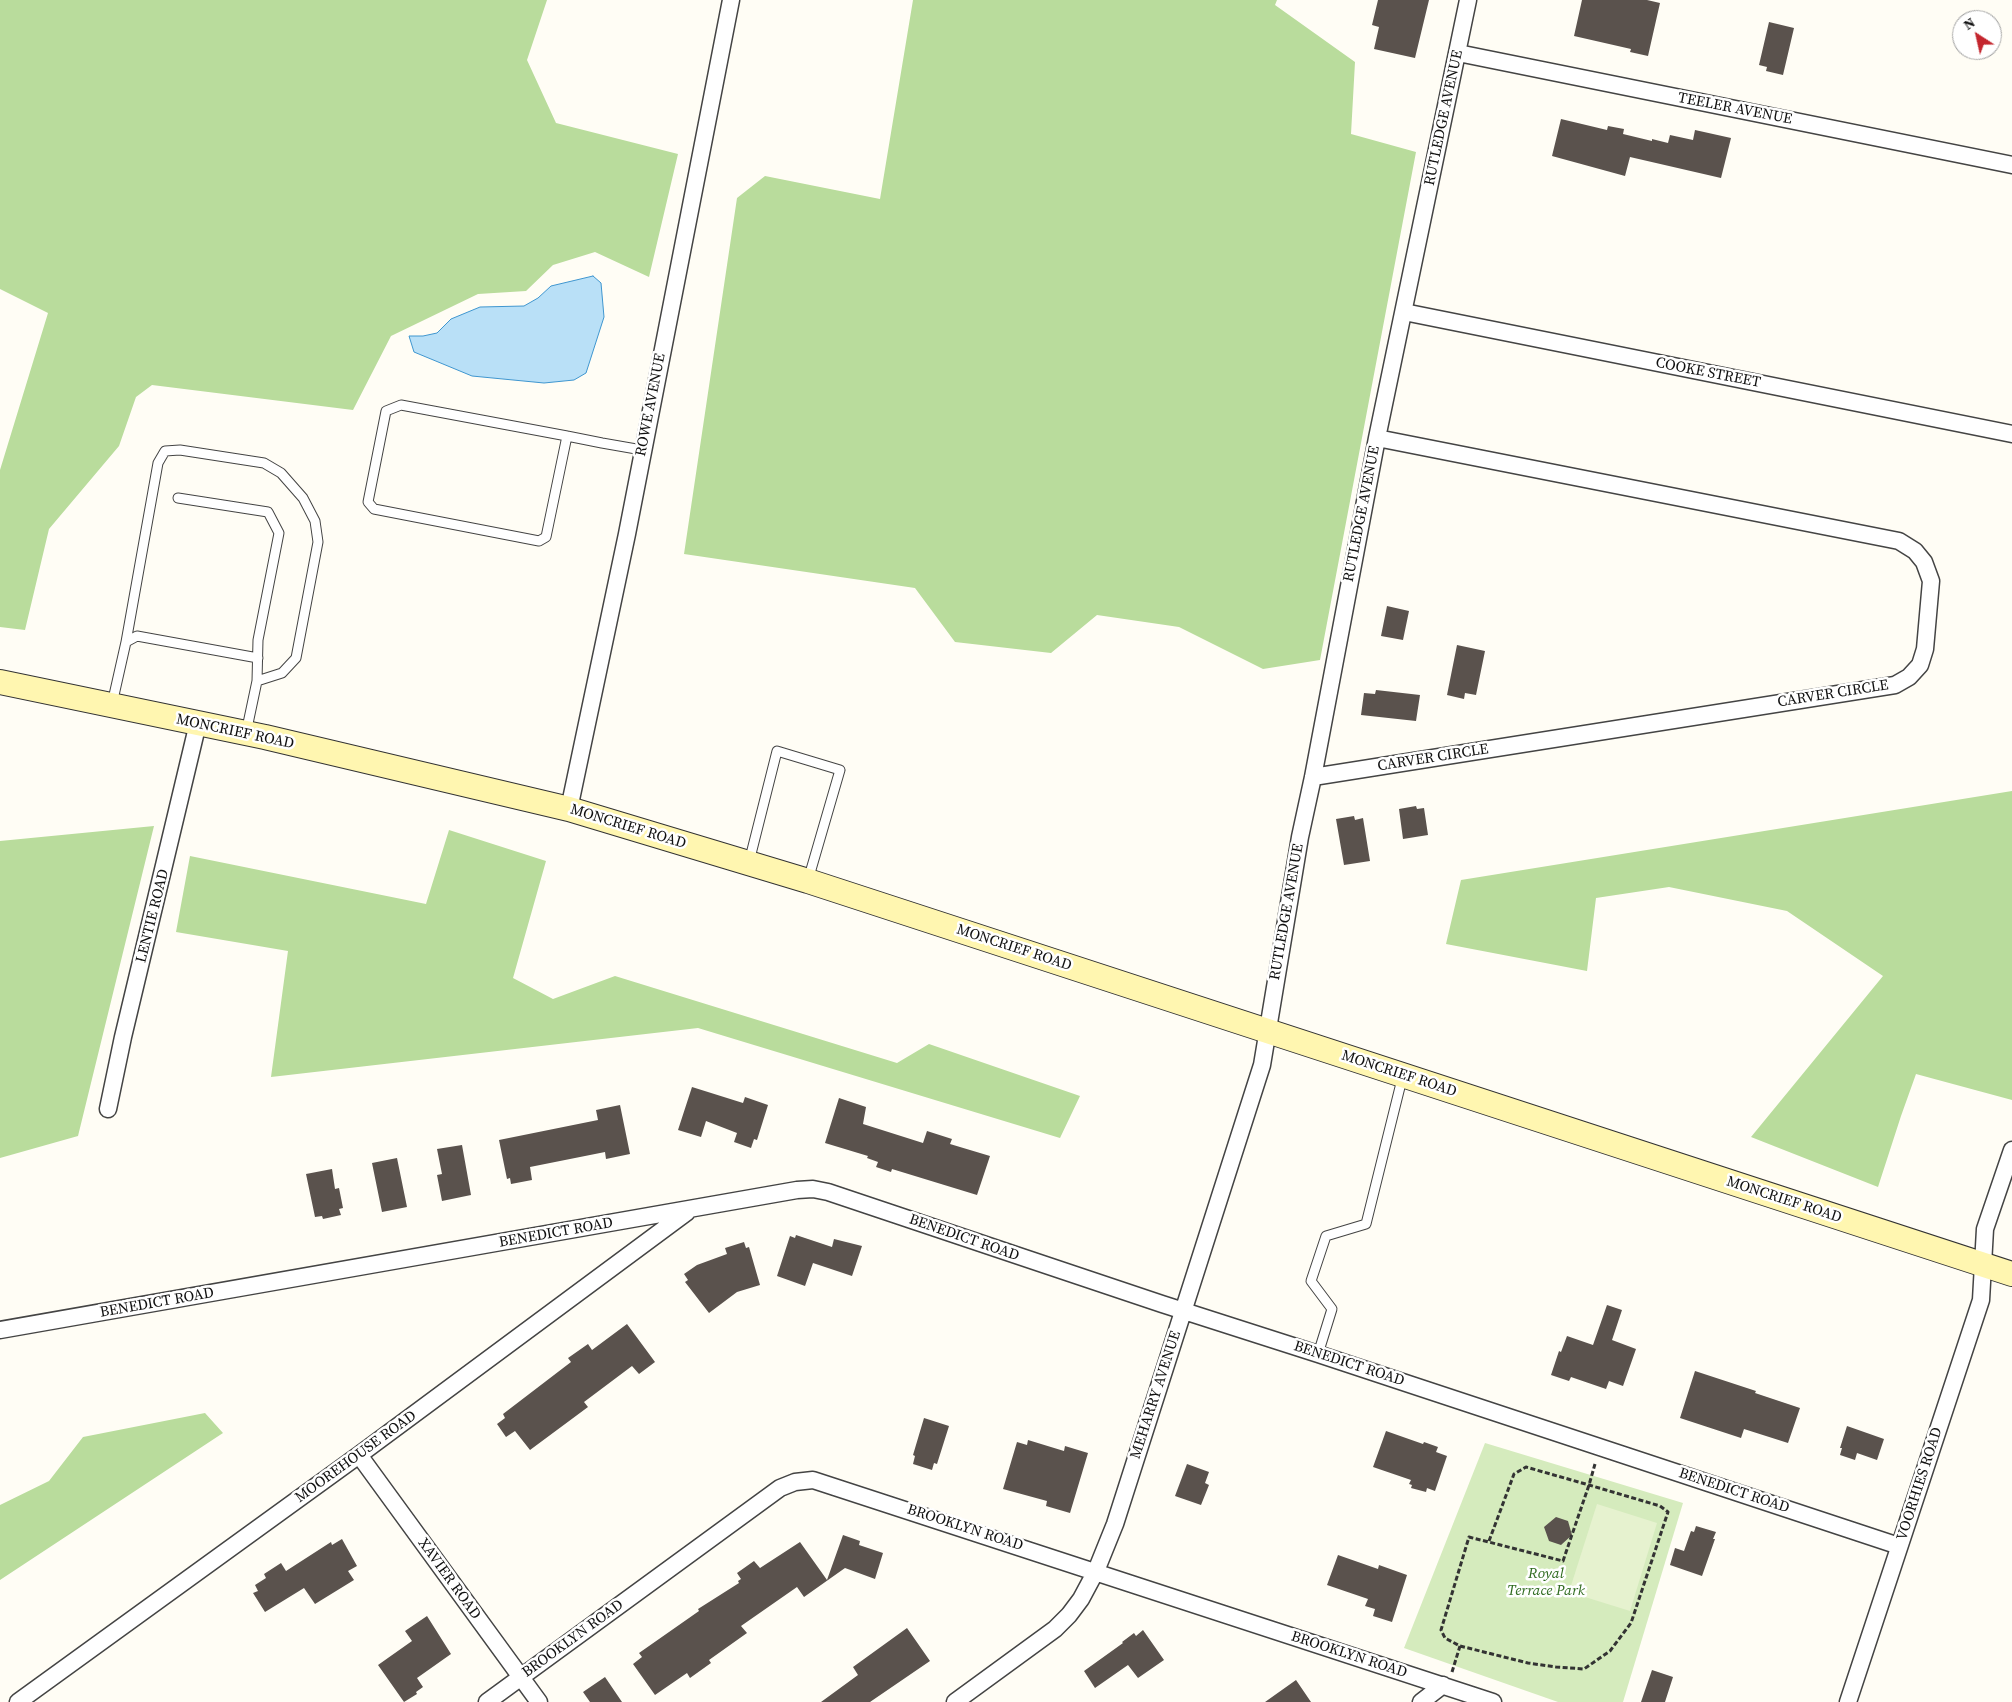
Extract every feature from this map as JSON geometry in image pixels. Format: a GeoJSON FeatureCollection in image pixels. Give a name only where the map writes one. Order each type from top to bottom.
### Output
{"type":"FeatureCollection","features":[{"type":"Feature","properties":{"kind":"main road","name":"MONCRIEF ROAD"},"geometry":{"type":"LineString","coordinates":[[0,682],[198,723],[448,779],[569,809],[808,881],[2012,1274]]}},
{"type":"Feature","properties":{"kind":"street","name":"ROWE AVENUE"},"geometry":{"type":"LineString","coordinates":[[569,809],[627,534],[731,0]]}},
{"type":"Feature","properties":{"kind":"street","name":"RUTLEDGE AVENUE"},"geometry":{"type":"LineString","coordinates":[[1266,1030],[1300,837],[1377,438],[1468,0]]}},
{"type":"Feature","properties":{"kind":"street","name":"TEELER AVENUE"},"geometry":{"type":"LineString","coordinates":[[1458,53],[2012,165]]}},
{"type":"Feature","properties":{"kind":"street","name":"COOKE STREET"},"geometry":{"type":"LineString","coordinates":[[1404,312],[2012,434]]}},
{"type":"Feature","properties":{"kind":"street","name":"CARVER CIRCLE"},"geometry":{"type":"LineString","coordinates":[[1313,777],[1895,685],[1908,677],[1920,665],[1925,649],[1931,581],[1924,562],[1915,551],[1899,541],[1377,438]]}},
{"type":"Feature","properties":{"kind":"street","name":"LENTIE ROAD"},"geometry":{"type":"LineString","coordinates":[[108,1109],[123,1037],[198,723]]}},
{"type":"Feature","properties":{"kind":"street","name":"MEHARRY AVENUE"},"geometry":{"type":"LineString","coordinates":[[955,1702],[1055,1630],[1070,1615],[1096,1572],[1115,1524],[1262,1065],[1266,1030]]}},
{"type":"Feature","properties":{"kind":"street","name":"VOORHIES ROAD"},"geometry":{"type":"LineString","coordinates":[[1848,1702],[1981,1300],[1986,1230],[2012,1150]]}},
{"type":"Feature","properties":{"kind":"street","name":"BENEDICT ROAD"},"geometry":{"type":"LineString","coordinates":[[0,1330],[797,1190],[813,1189],[828,1192],[1183,1311],[1899,1546]]}},
{"type":"Feature","properties":{"kind":"street","name":"MOOREHOUSE ROAD"},"geometry":{"type":"LineString","coordinates":[[18,1702],[359,1455],[691,1209]]}},
{"type":"Feature","properties":{"kind":"street","name":"XAVIER ROAD"},"geometry":{"type":"LineString","coordinates":[[359,1455],[540,1702]]}},
{"type":"Feature","properties":{"kind":"street","name":"BROOKLYN ROAD"},"geometry":{"type":"LineString","coordinates":[[487,1702],[780,1488],[796,1482],[812,1480],[1096,1572],[1447,1681],[1493,1702]]}},
{"type":"Feature","properties":{"kind":"street"},"geometry":{"type":"LineString","coordinates":[[1421,1702],[1447,1681]]}},
{"type":"Feature","properties":{"kind":"lane"},"geometry":{"type":"LineString","coordinates":[[567,436],[546,537],[539,541],[374,509],[368,502],[386,411],[401,405],[642,450]]}},
{"type":"Feature","properties":{"kind":"lane"},"geometry":{"type":"LineString","coordinates":[[112,706],[126,642],[158,463],[165,451],[180,450],[264,463],[281,473],[303,498],[315,520],[318,542],[296,658],[282,673],[257,681]]}},
{"type":"Feature","properties":{"kind":"lane"},"geometry":{"type":"LineString","coordinates":[[178,498],[268,512],[279,532],[258,640],[257,681],[246,734]]}},
{"type":"Feature","properties":{"kind":"lane"},"geometry":{"type":"LineString","coordinates":[[126,642],[137,636],[258,658]]}},
{"type":"Feature","properties":{"kind":"lane"},"geometry":{"type":"LineString","coordinates":[[749,863],[777,751],[840,770],[808,881]]}},
{"type":"Feature","properties":{"kind":"lane"},"geometry":{"type":"LineString","coordinates":[[1318,1354],[1332,1309],[1312,1280],[1326,1236],[1366,1224],[1403,1075]]}},
{"type":"Feature","properties":{"kind":"path"},"geometry":{"type":"LineString","coordinates":[[1489,1541],[1514,1474],[1526,1467],[1589,1485],[1660,1506],[1668,1512],[1631,1623],[1610,1651],[1584,1669],[1556,1667],[1528,1663],[1460,1646],[1445,1638],[1441,1630],[1469,1537],[1563,1561],[1589,1485],[1596,1464]]}},
{"type":"Feature","properties":{"kind":"path"},"geometry":{"type":"LineString","coordinates":[[1447,1681],[1460,1646]]}},
{"type":"Feature","properties":{"kind":"green space"},"geometry":{"type":"Polygon","coordinates":[[[0,0],[547,0],[527,60],[556,123],[678,154],[649,277],[595,252],[553,265],[526,291],[478,294],[391,336],[353,410],[152,385],[136,397],[119,446],[49,529],[25,630],[0,627],[0,470],[48,313],[0,289],[0,0]]]}},
{"type":"Feature","properties":{"kind":"green space"},"geometry":{"type":"Polygon","coordinates":[[[913,0],[1277,0],[1275,5],[1355,62],[1351,134],[1416,152],[1320,660],[1263,669],[1179,627],[1097,615],[1051,653],[955,642],[915,588],[684,554],[737,198],[765,176],[880,199],[913,0]]]}},
{"type":"Feature","properties":{"kind":"green space"},"geometry":{"type":"Polygon","coordinates":[[[2012,791],[2012,1100],[1916,1074],[1878,1187],[1751,1137],[1883,976],[1787,911],[1669,887],[1596,898],[1587,971],[1446,944],[1461,880],[2012,791]]]}},
{"type":"Feature","properties":{"kind":"green space"},"geometry":{"type":"Polygon","coordinates":[[[154,826],[78,1136],[0,1158],[0,841],[154,826]]]}},
{"type":"Feature","properties":{"kind":"green space"},"geometry":{"type":"Polygon","coordinates":[[[449,830],[546,861],[513,978],[553,999],[615,976],[897,1063],[929,1044],[1080,1096],[1060,1138],[698,1028],[271,1077],[288,951],[176,932],[190,856],[426,904],[449,830]]]}},
{"type":"Feature","properties":{"kind":"green space"},"geometry":{"type":"Polygon","coordinates":[[[205,1413],[223,1433],[0,1580],[0,1505],[49,1481],[83,1437],[205,1413]]]}},
{"type":"Feature","properties":{"kind":"green space","name":"Royal Terrace Park"},"geometry":{"type":"Polygon","coordinates":[[[1485,1443],[1683,1503],[1623,1702],[1558,1702],[1404,1648],[1485,1443]]]}},
{"type":"Feature","properties":{"kind":"green space"},"geometry":{"type":"Polygon","coordinates":[[[1597,1504],[1657,1523],[1630,1611],[1569,1592],[1597,1504]]]}},
{"type":"Feature","properties":{"kind":"water"},"geometry":{"type":"Polygon","coordinates":[[[593,276],[601,283],[604,317],[586,373],[574,380],[544,383],[472,376],[414,352],[409,336],[437,333],[451,319],[480,307],[524,306],[538,298],[551,286],[593,276]]]}},
{"type":"Feature","properties":{"kind":"building"},"geometry":{"type":"Polygon","coordinates":[[[1378,0],[1429,0],[1415,58],[1374,49],[1379,27],[1372,25],[1378,0]]]}},
{"type":"Feature","properties":{"kind":"building"},"geometry":{"type":"Polygon","coordinates":[[[1582,0],[1647,0],[1660,3],[1648,56],[1630,52],[1631,49],[1574,36],[1582,0]]]}},
{"type":"Feature","properties":{"kind":"building"},"geometry":{"type":"Polygon","coordinates":[[[1769,22],[1794,28],[1783,75],[1766,71],[1767,67],[1759,65],[1769,22]]]}},
{"type":"Feature","properties":{"kind":"building"},"geometry":{"type":"Polygon","coordinates":[[[1561,119],[1607,130],[1608,126],[1624,129],[1623,134],[1668,143],[1670,135],[1693,140],[1695,130],[1731,138],[1721,178],[1630,157],[1625,176],[1552,156],[1561,119]]]}},
{"type":"Feature","properties":{"kind":"building"},"geometry":{"type":"Polygon","coordinates":[[[1387,606],[1409,611],[1403,640],[1381,636],[1387,606]]]}},
{"type":"Feature","properties":{"kind":"building"},"geometry":{"type":"Polygon","coordinates":[[[1457,645],[1485,651],[1476,695],[1465,693],[1464,699],[1447,695],[1457,645]]]}},
{"type":"Feature","properties":{"kind":"building"},"geometry":{"type":"Polygon","coordinates":[[[1376,690],[1420,695],[1416,721],[1361,715],[1364,693],[1375,694],[1376,690]]]}},
{"type":"Feature","properties":{"kind":"building"},"geometry":{"type":"Polygon","coordinates":[[[1416,806],[1417,809],[1424,808],[1428,835],[1403,839],[1399,809],[1416,806]]]}},
{"type":"Feature","properties":{"kind":"building"},"geometry":{"type":"Polygon","coordinates":[[[1354,816],[1355,820],[1363,818],[1370,861],[1344,865],[1336,819],[1354,816]]]}},
{"type":"Feature","properties":{"kind":"building"},"geometry":{"type":"Polygon","coordinates":[[[692,1087],[743,1103],[745,1097],[768,1105],[757,1140],[754,1139],[751,1148],[734,1142],[737,1133],[706,1121],[701,1137],[678,1130],[692,1087]]]}},
{"type":"Feature","properties":{"kind":"building"},"geometry":{"type":"Polygon","coordinates":[[[839,1098],[866,1107],[863,1124],[923,1143],[927,1131],[952,1139],[950,1144],[990,1156],[977,1195],[892,1169],[891,1172],[876,1167],[878,1162],[867,1158],[868,1156],[825,1143],[839,1098]]]}},
{"type":"Feature","properties":{"kind":"building"},"geometry":{"type":"Polygon","coordinates":[[[620,1105],[630,1154],[606,1159],[605,1152],[530,1167],[532,1180],[511,1184],[510,1178],[507,1179],[499,1140],[598,1120],[596,1110],[620,1105]]]}},
{"type":"Feature","properties":{"kind":"building"},"geometry":{"type":"Polygon","coordinates":[[[462,1145],[471,1195],[442,1201],[437,1175],[442,1174],[437,1149],[462,1145]]]}},
{"type":"Feature","properties":{"kind":"building"},"geometry":{"type":"Polygon","coordinates":[[[397,1158],[407,1207],[382,1212],[372,1163],[397,1158]]]}},
{"type":"Feature","properties":{"kind":"building"},"geometry":{"type":"Polygon","coordinates":[[[332,1169],[335,1189],[339,1188],[343,1208],[339,1209],[341,1215],[323,1219],[322,1216],[315,1217],[306,1174],[332,1169]]]}},
{"type":"Feature","properties":{"kind":"building"},"geometry":{"type":"Polygon","coordinates":[[[796,1235],[832,1247],[834,1239],[862,1246],[852,1276],[813,1263],[805,1286],[777,1276],[790,1236],[795,1238],[796,1235]]]}},
{"type":"Feature","properties":{"kind":"building"},"geometry":{"type":"Polygon","coordinates":[[[744,1242],[746,1248],[749,1247],[760,1285],[737,1292],[709,1313],[685,1282],[688,1280],[684,1274],[697,1265],[727,1254],[725,1248],[744,1242]]]}},
{"type":"Feature","properties":{"kind":"building"},"geometry":{"type":"Polygon","coordinates":[[[1607,1305],[1622,1310],[1612,1340],[1636,1349],[1623,1386],[1609,1381],[1606,1389],[1571,1377],[1569,1381],[1551,1375],[1559,1351],[1561,1352],[1567,1336],[1593,1345],[1607,1305]]]}},
{"type":"Feature","properties":{"kind":"building"},"geometry":{"type":"Polygon","coordinates":[[[627,1324],[655,1362],[639,1374],[632,1366],[584,1402],[588,1407],[530,1450],[515,1431],[506,1437],[497,1424],[505,1418],[503,1414],[571,1362],[568,1358],[588,1344],[592,1350],[627,1324]]]}},
{"type":"Feature","properties":{"kind":"building"},"geometry":{"type":"Polygon","coordinates":[[[1695,1371],[1800,1408],[1788,1443],[1744,1429],[1741,1438],[1680,1418],[1695,1371]]]}},
{"type":"Feature","properties":{"kind":"building"},"geometry":{"type":"Polygon","coordinates":[[[924,1418],[949,1426],[937,1464],[934,1463],[932,1470],[913,1464],[915,1456],[913,1455],[924,1418]]]}},
{"type":"Feature","properties":{"kind":"building"},"geometry":{"type":"Polygon","coordinates":[[[1847,1426],[1884,1439],[1877,1460],[1857,1453],[1855,1460],[1840,1455],[1842,1448],[1840,1448],[1847,1426]]]}},
{"type":"Feature","properties":{"kind":"building"},"geometry":{"type":"Polygon","coordinates":[[[1386,1431],[1423,1444],[1424,1442],[1438,1447],[1436,1452],[1447,1456],[1435,1491],[1427,1488],[1426,1492],[1411,1488],[1412,1485],[1409,1484],[1411,1480],[1373,1467],[1386,1431]]]}},
{"type":"Feature","properties":{"kind":"building"},"geometry":{"type":"Polygon","coordinates":[[[1028,1440],[1064,1451],[1065,1446],[1088,1453],[1070,1513],[1046,1506],[1047,1501],[1003,1489],[1017,1442],[1027,1445],[1028,1440]]]}},
{"type":"Feature","properties":{"kind":"building"},"geometry":{"type":"Polygon","coordinates":[[[1187,1464],[1209,1472],[1205,1483],[1209,1485],[1201,1505],[1175,1496],[1187,1464]]]}},
{"type":"Feature","properties":{"kind":"building"},"geometry":{"type":"Polygon","coordinates":[[[1556,1517],[1568,1521],[1572,1535],[1561,1545],[1549,1541],[1544,1527],[1556,1517]]]}},
{"type":"Feature","properties":{"kind":"building"},"geometry":{"type":"Polygon","coordinates":[[[1696,1526],[1716,1532],[1702,1576],[1670,1565],[1675,1548],[1684,1551],[1691,1531],[1694,1532],[1696,1526]]]}},
{"type":"Feature","properties":{"kind":"building"},"geometry":{"type":"Polygon","coordinates":[[[843,1535],[860,1541],[859,1545],[883,1553],[875,1579],[845,1568],[804,1597],[797,1587],[741,1626],[747,1633],[709,1660],[711,1663],[690,1678],[687,1673],[655,1695],[633,1664],[642,1657],[639,1653],[699,1611],[698,1609],[739,1583],[738,1581],[741,1579],[737,1573],[754,1561],[760,1568],[800,1542],[827,1580],[843,1535]]]}},
{"type":"Feature","properties":{"kind":"building"},"geometry":{"type":"Polygon","coordinates":[[[342,1539],[357,1566],[348,1571],[354,1580],[315,1604],[304,1588],[265,1612],[253,1593],[258,1591],[255,1585],[266,1578],[264,1574],[281,1563],[286,1571],[331,1542],[332,1545],[342,1539]]]}},
{"type":"Feature","properties":{"kind":"building"},"geometry":{"type":"Polygon","coordinates":[[[1338,1555],[1378,1569],[1379,1565],[1407,1575],[1392,1622],[1373,1616],[1375,1609],[1365,1606],[1368,1599],[1327,1585],[1338,1555]]]}},
{"type":"Feature","properties":{"kind":"building"},"geometry":{"type":"Polygon","coordinates":[[[427,1616],[451,1654],[417,1678],[423,1687],[416,1692],[417,1694],[404,1702],[378,1665],[412,1641],[405,1631],[427,1616]]]}},
{"type":"Feature","properties":{"kind":"building"},"geometry":{"type":"Polygon","coordinates":[[[907,1628],[930,1661],[870,1702],[821,1702],[858,1675],[853,1667],[907,1628]]]}},
{"type":"Feature","properties":{"kind":"building"},"geometry":{"type":"Polygon","coordinates":[[[1143,1630],[1164,1660],[1138,1678],[1128,1665],[1095,1688],[1084,1671],[1134,1633],[1136,1636],[1143,1630]]]}},
{"type":"Feature","properties":{"kind":"building"},"geometry":{"type":"Polygon","coordinates":[[[1652,1670],[1673,1677],[1665,1702],[1641,1702],[1652,1670]]]}},
{"type":"Feature","properties":{"kind":"building"},"geometry":{"type":"Polygon","coordinates":[[[605,1677],[622,1702],[590,1702],[583,1692],[605,1677]]]}},
{"type":"Feature","properties":{"kind":"building"},"geometry":{"type":"Polygon","coordinates":[[[1296,1680],[1311,1702],[1265,1702],[1296,1680]]]}}]}
